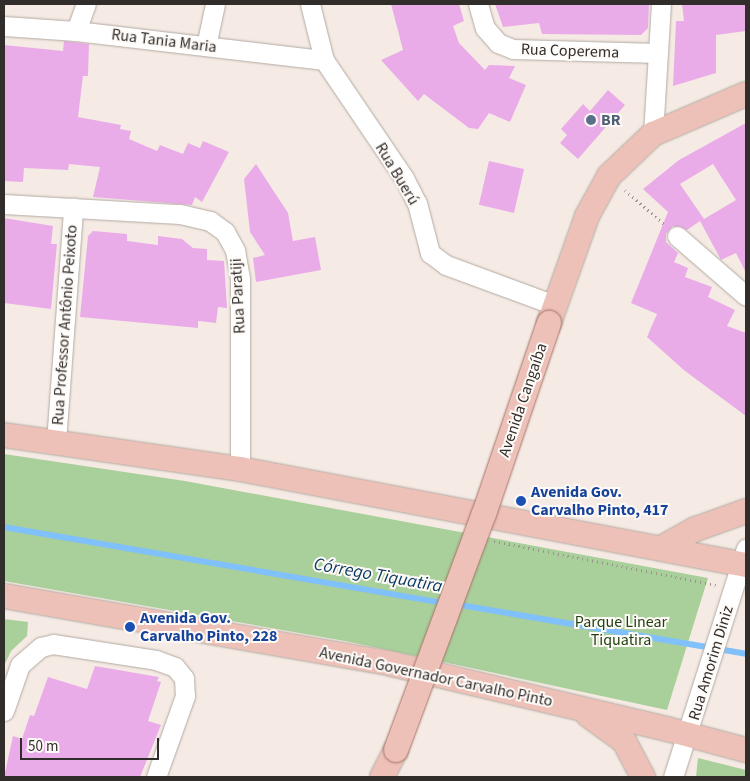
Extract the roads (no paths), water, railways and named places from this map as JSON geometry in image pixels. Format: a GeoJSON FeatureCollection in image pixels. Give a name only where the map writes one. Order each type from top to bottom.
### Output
{"type":"FeatureCollection","features":[{"type":"Feature","properties":{"kind":"main road","name":"Avenida Cangaíba"},"geometry":{"type":"LineString","coordinates":[[382,777],[396,750],[484,514],[587,216],[609,176],[631,152],[653,134],[746,94]]}},
{"type":"Feature","properties":{"kind":"main road"},"geometry":{"type":"LineString","coordinates":[[4,435],[240,469],[662,547],[744,559]]}},
{"type":"Feature","properties":{"kind":"main road"},"geometry":{"type":"LineString","coordinates":[[662,547],[696,529],[746,511]]}},
{"type":"Feature","properties":{"kind":"main road","name":"Avenida Governador Carvalho Pinto"},"geometry":{"type":"LineString","coordinates":[[4,596],[392,664],[578,709],[692,724],[746,750]]}},
{"type":"Feature","properties":{"kind":"main road"},"geometry":{"type":"LineString","coordinates":[[578,709],[624,740],[643,777]]}},
{"type":"Feature","properties":{"kind":"street"},"geometry":{"type":"LineString","coordinates":[[76,30],[86,4]]}},
{"type":"Feature","properties":{"kind":"street"},"geometry":{"type":"LineString","coordinates":[[206,46],[215,4]]}},
{"type":"Feature","properties":{"kind":"street","name":"Rua Buerú"},"geometry":{"type":"LineString","coordinates":[[310,4],[324,60],[404,178],[417,203],[430,253],[436,260],[552,314]]}},
{"type":"Feature","properties":{"kind":"street","name":"Rua Coperema"},"geometry":{"type":"LineString","coordinates":[[478,4],[486,28],[498,43],[513,49],[658,53]]}},
{"type":"Feature","properties":{"kind":"street"},"geometry":{"type":"LineString","coordinates":[[653,134],[662,4]]}},
{"type":"Feature","properties":{"kind":"street","name":"Rua Tania Maria"},"geometry":{"type":"LineString","coordinates":[[4,26],[76,30],[324,60]]}},
{"type":"Feature","properties":{"kind":"street","name":"Rua Paratiji"},"geometry":{"type":"LineString","coordinates":[[4,204],[180,214],[210,221],[225,232],[235,250],[240,279],[240,469]]}},
{"type":"Feature","properties":{"kind":"street","name":"Rua Professor Antônio Peixoto"},"geometry":{"type":"LineString","coordinates":[[56,442],[74,208]]}},
{"type":"Feature","properties":{"kind":"street"},"geometry":{"type":"LineString","coordinates":[[677,236],[746,296]]}},
{"type":"Feature","properties":{"kind":"street","name":"Rua Amorim Diniz"},"geometry":{"type":"LineString","coordinates":[[673,777],[692,724],[744,559]]}},
{"type":"Feature","properties":{"kind":"street"},"geometry":{"type":"LineString","coordinates":[[4,711],[20,666],[29,655],[40,647],[53,644],[156,660],[175,667],[184,678],[185,696],[156,777]]}},
{"type":"Feature","properties":{"kind":"waterway","name":"Córrego Tiquatira"},"geometry":{"type":"LineString","coordinates":[[4,527],[446,603]]}},
{"type":"Feature","properties":{"kind":"waterway","name":"Córrego Tiquatira"},"geometry":{"type":"LineString","coordinates":[[455,604],[746,654]]}},
{"type":"Feature","properties":{"kind":"place","name":"BR"},"geometry":{"type":"Point","coordinates":[591,120]}},
{"type":"Feature","properties":{"kind":"place","name":"Avenida Gov. Carvalho Pinto, 417"},"geometry":{"type":"Point","coordinates":[521,501]}},
{"type":"Feature","properties":{"kind":"place","name":"Avenida Gov. Carvalho Pinto, 228"},"geometry":{"type":"Point","coordinates":[130,627]}},
{"type":"Feature","properties":{"kind":"park label","name":"Parque Linear Tiquatira"},"geometry":{"type":"Point","coordinates":[621,631]}}]}
